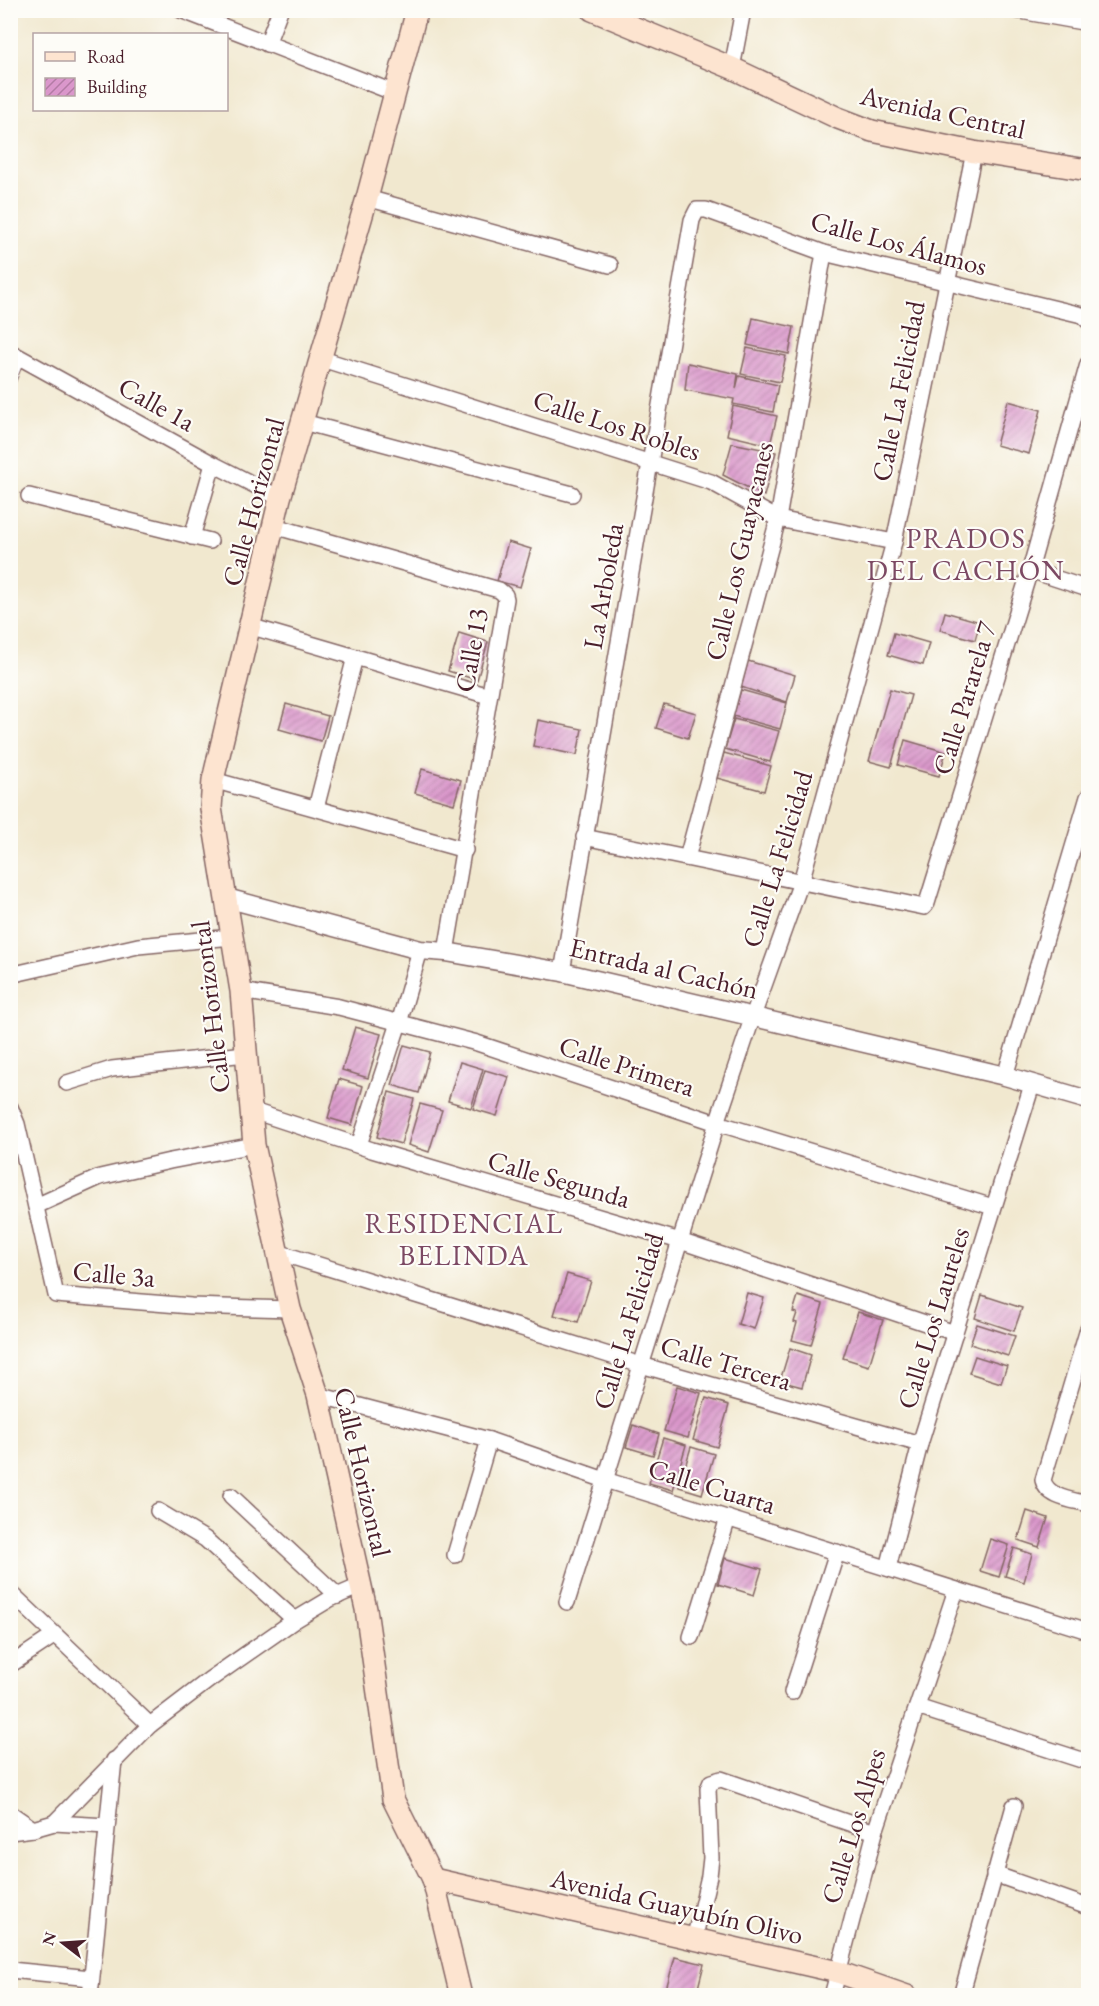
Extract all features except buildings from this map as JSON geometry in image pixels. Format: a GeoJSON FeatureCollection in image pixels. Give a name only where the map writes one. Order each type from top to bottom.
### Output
{"type":"FeatureCollection","features":[{"type":"Feature","properties":{"kind":"main road","name":"Calle Horizontal"},"geometry":{"type":"LineString","coordinates":[[417,10],[322,359],[280,498],[213,780],[211,808],[241,991],[254,1145],[290,1309],[318,1395],[366,1609],[393,1799],[433,1879],[461,1995]]}},
{"type":"Feature","properties":{"kind":"main road","name":"Avenida Central"},"geometry":{"type":"LineString","coordinates":[[592,10],[613,15],[830,115],[872,131],[974,152],[1089,170]]}},
{"type":"Feature","properties":{"kind":"main road","name":"Avenida Guayubín Olivo"},"geometry":{"type":"LineString","coordinates":[[433,1879],[838,1972],[907,1995]]}},
{"type":"Feature","properties":{"kind":"street"},"geometry":{"type":"LineString","coordinates":[[181,10],[395,93]]}},
{"type":"Feature","properties":{"kind":"street"},"geometry":{"type":"LineString","coordinates":[[267,44],[280,10]]}},
{"type":"Feature","properties":{"kind":"street"},"geometry":{"type":"LineString","coordinates":[[732,68],[743,10]]}},
{"type":"Feature","properties":{"kind":"street"},"geometry":{"type":"LineString","coordinates":[[1015,10],[1070,15],[1089,22]]}},
{"type":"Feature","properties":{"kind":"street","name":"Calle La Felicidad"},"geometry":{"type":"LineString","coordinates":[[567,1602],[717,1123],[801,882],[894,542],[974,152]]}},
{"type":"Feature","properties":{"kind":"street"},"geometry":{"type":"LineString","coordinates":[[367,198],[610,265]]}},
{"type":"Feature","properties":{"kind":"street","name":"Calle Los Álamos"},"geometry":{"type":"LineString","coordinates":[[697,210],[706,210],[824,253],[1082,315],[1089,321]]}},
{"type":"Feature","properties":{"kind":"street","name":"La Arboleda"},"geometry":{"type":"LineString","coordinates":[[562,972],[692,220],[697,210]]}},
{"type":"Feature","properties":{"kind":"street","name":"Calle Los Guayacanes"},"geometry":{"type":"LineString","coordinates":[[687,858],[778,519],[824,253]]}},
{"type":"Feature","properties":{"kind":"street","name":"Calle 1a"},"geometry":{"type":"LineString","coordinates":[[16,354],[213,464],[280,498]]}},
{"type":"Feature","properties":{"kind":"street","name":"Calle Los Robles"},"geometry":{"type":"LineString","coordinates":[[322,359],[711,482],[778,519],[894,542]]}},
{"type":"Feature","properties":{"kind":"street","name":"Calle Pararela 7"},"geometry":{"type":"LineString","coordinates":[[801,882],[924,907],[927,903],[1030,570],[1089,364]]}},
{"type":"Feature","properties":{"kind":"street"},"geometry":{"type":"LineString","coordinates":[[303,422],[572,494]]}},
{"type":"Feature","properties":{"kind":"street"},"geometry":{"type":"LineString","coordinates":[[192,537],[213,464]]}},
{"type":"Feature","properties":{"kind":"street"},"geometry":{"type":"LineString","coordinates":[[29,496],[210,541]]}},
{"type":"Feature","properties":{"kind":"street","name":"Calle 13"},"geometry":{"type":"LineString","coordinates":[[274,526],[499,590],[505,595],[465,850],[446,952]]}},
{"type":"Feature","properties":{"kind":"street"},"geometry":{"type":"LineString","coordinates":[[1030,570],[1089,589]]}},
{"type":"Feature","properties":{"kind":"street"},"geometry":{"type":"LineString","coordinates":[[249,627],[489,696]]}},
{"type":"Feature","properties":{"kind":"street"},"geometry":{"type":"LineString","coordinates":[[316,808],[355,657]]}},
{"type":"Feature","properties":{"kind":"street"},"geometry":{"type":"LineString","coordinates":[[213,780],[465,850]]}},
{"type":"Feature","properties":{"kind":"street"},"geometry":{"type":"LineString","coordinates":[[1005,1076],[1089,797]]}},
{"type":"Feature","properties":{"kind":"street"},"geometry":{"type":"LineString","coordinates":[[584,837],[801,882]]}},
{"type":"Feature","properties":{"kind":"street","name":"Entrada al Cachón"},"geometry":{"type":"LineString","coordinates":[[226,898],[420,950],[446,952],[562,972],[1005,1076],[1089,1100]]}},
{"type":"Feature","properties":{"kind":"street"},"geometry":{"type":"LineString","coordinates":[[10,975],[138,946],[232,937]]}},
{"type":"Feature","properties":{"kind":"street"},"geometry":{"type":"LineString","coordinates":[[359,1145],[420,950]]}},
{"type":"Feature","properties":{"kind":"street","name":"Calle Primera"},"geometry":{"type":"LineString","coordinates":[[241,991],[339,1007],[477,1043],[717,1123],[993,1207]]}},
{"type":"Feature","properties":{"kind":"street"},"geometry":{"type":"LineString","coordinates":[[67,1083],[112,1069],[245,1054]]}},
{"type":"Feature","properties":{"kind":"street","name":"Calle Los Laureles"},"geometry":{"type":"LineString","coordinates":[[888,1568],[921,1444],[1032,1085]]}},
{"type":"Feature","properties":{"kind":"street","name":"Calle 3a"},"geometry":{"type":"LineString","coordinates":[[10,1107],[17,1124],[56,1295],[191,1306],[290,1309]]}},
{"type":"Feature","properties":{"kind":"street","name":"Calle Segunda"},"geometry":{"type":"LineString","coordinates":[[250,1110],[680,1241],[955,1333]]}},
{"type":"Feature","properties":{"kind":"street"},"geometry":{"type":"LineString","coordinates":[[36,1206],[100,1177],[254,1145]]}},
{"type":"Feature","properties":{"kind":"street","name":"Calle Tercera"},"geometry":{"type":"LineString","coordinates":[[277,1252],[641,1365],[921,1444]]}},
{"type":"Feature","properties":{"kind":"street"},"geometry":{"type":"LineString","coordinates":[[1089,1329],[1043,1480],[1049,1492],[1089,1504]]}},
{"type":"Feature","properties":{"kind":"street","name":"Calle Cuarta"},"geometry":{"type":"LineString","coordinates":[[318,1395],[489,1440],[606,1480],[1089,1631]]}},
{"type":"Feature","properties":{"kind":"street"},"geometry":{"type":"LineString","coordinates":[[455,1555],[489,1440]]}},
{"type":"Feature","properties":{"kind":"street"},"geometry":{"type":"LineString","coordinates":[[231,1496],[339,1596]]}},
{"type":"Feature","properties":{"kind":"street"},"geometry":{"type":"LineString","coordinates":[[158,1511],[205,1539],[295,1620]]}},
{"type":"Feature","properties":{"kind":"street"},"geometry":{"type":"LineString","coordinates":[[691,1636],[728,1518]]}},
{"type":"Feature","properties":{"kind":"street"},"geometry":{"type":"LineString","coordinates":[[792,1692],[837,1552]]}},
{"type":"Feature","properties":{"kind":"street"},"geometry":{"type":"LineString","coordinates":[[54,1823],[150,1725],[209,1680],[295,1620],[330,1599],[360,1586]]}},
{"type":"Feature","properties":{"kind":"street","name":"Calle Los Alpes"},"geometry":{"type":"LineString","coordinates":[[832,1995],[875,1832],[956,1590]]}},
{"type":"Feature","properties":{"kind":"street"},"geometry":{"type":"LineString","coordinates":[[10,1592],[150,1725]]}},
{"type":"Feature","properties":{"kind":"street"},"geometry":{"type":"LineString","coordinates":[[10,1665],[55,1635]]}},
{"type":"Feature","properties":{"kind":"street"},"geometry":{"type":"LineString","coordinates":[[916,1707],[1089,1762]]}},
{"type":"Feature","properties":{"kind":"street"},"geometry":{"type":"LineString","coordinates":[[90,1995],[114,1760]]}},
{"type":"Feature","properties":{"kind":"street"},"geometry":{"type":"LineString","coordinates":[[694,1940],[711,1858],[708,1788],[711,1782],[721,1779],[875,1832]]}},
{"type":"Feature","properties":{"kind":"street"},"geometry":{"type":"LineString","coordinates":[[961,1995],[1014,1806]]}},
{"type":"Feature","properties":{"kind":"street"},"geometry":{"type":"LineString","coordinates":[[10,1813],[33,1829]]}},
{"type":"Feature","properties":{"kind":"street"},"geometry":{"type":"LineString","coordinates":[[10,1832],[54,1823],[107,1826]]}},
{"type":"Feature","properties":{"kind":"street"},"geometry":{"type":"LineString","coordinates":[[994,1874],[1089,1907]]}},
{"type":"Feature","properties":{"kind":"street"},"geometry":{"type":"LineString","coordinates":[[10,1970],[91,1978]]}},
{"type":"Feature","properties":{"kind":"lane"},"geometry":{"type":"LineString","coordinates":[[10,384],[16,354]]}},
{"type":"Feature","properties":{"kind":"district","name":"PRADOS DEL CACHÓN"},"geometry":{"type":"Point","coordinates":[966,554]}},
{"type":"Feature","properties":{"kind":"district","name":"RESIDENCIAL BELINDA"},"geometry":{"type":"Point","coordinates":[464,1239]}}]}
